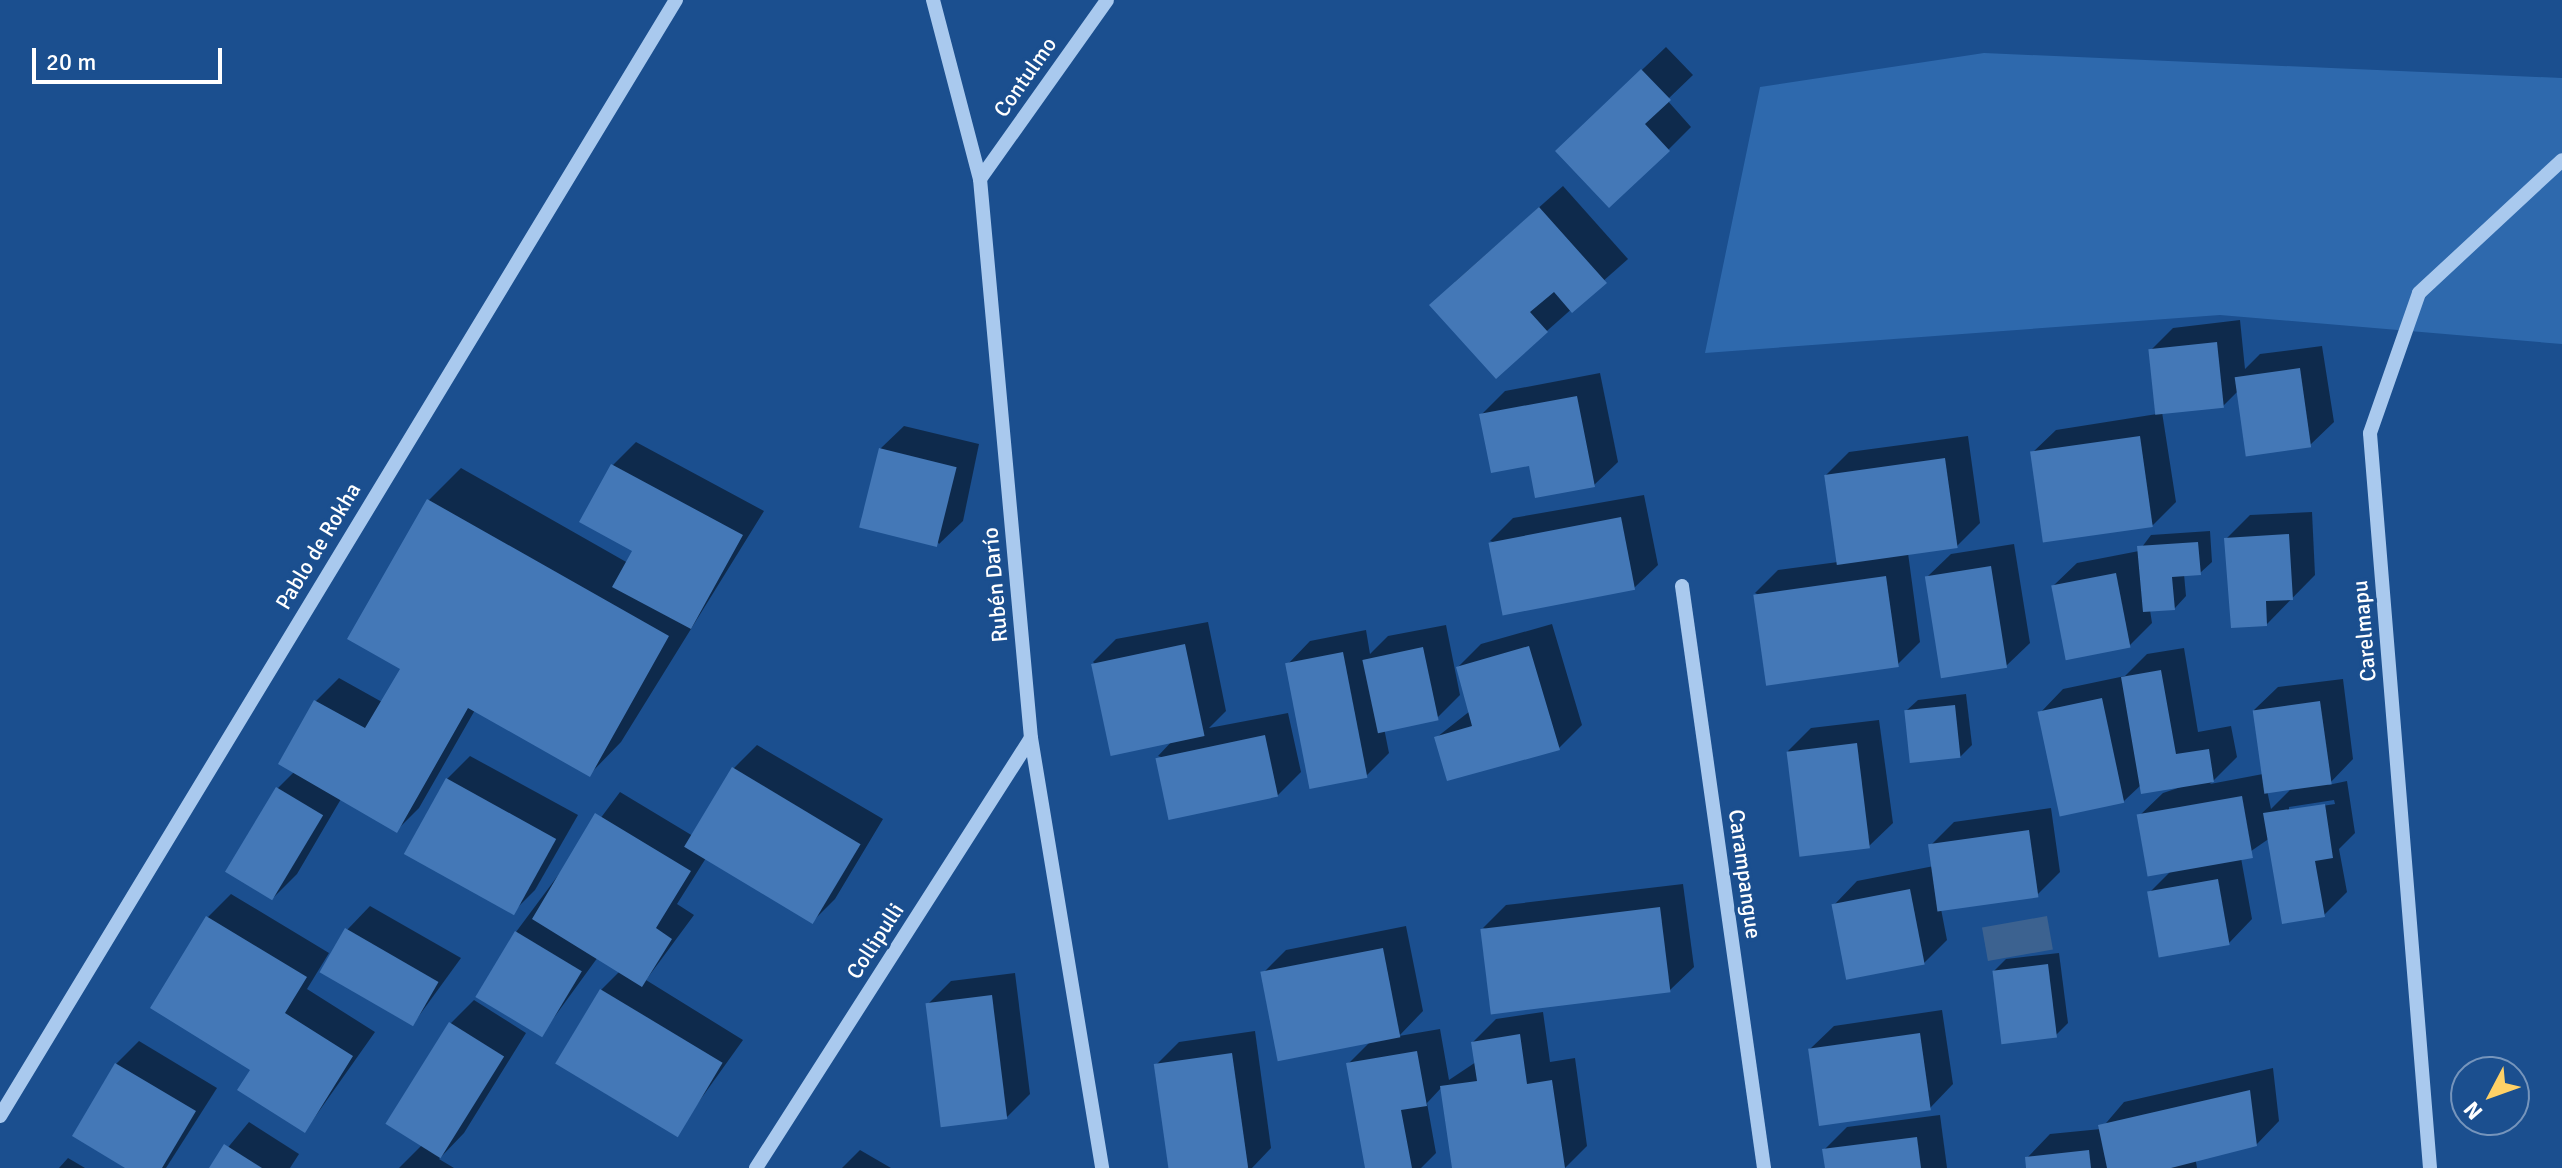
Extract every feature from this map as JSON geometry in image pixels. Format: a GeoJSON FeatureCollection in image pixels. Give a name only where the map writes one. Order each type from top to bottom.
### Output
{"type":"FeatureCollection","features":[{"type":"Feature","properties":{"kind":"street","name":"Pablo de Rokha"},"geometry":{"type":"LineString","coordinates":[[0,1116],[676,0]]}},
{"type":"Feature","properties":{"kind":"street","name":"Rubén Darío"},"geometry":{"type":"LineString","coordinates":[[933,0],[980,179],[1031,738],[1102,1168]]}},
{"type":"Feature","properties":{"kind":"street","name":"Contulmo"},"geometry":{"type":"LineString","coordinates":[[980,179],[1107,0]]}},
{"type":"Feature","properties":{"kind":"street","name":"Carelmapu"},"geometry":{"type":"LineString","coordinates":[[2430,1168],[2370,433],[2419,293],[2562,160]]}},
{"type":"Feature","properties":{"kind":"street","name":"Carampangue"},"geometry":{"type":"LineString","coordinates":[[1682,586],[1764,1168]]}},
{"type":"Feature","properties":{"kind":"street","name":"Collipulli"},"geometry":{"type":"LineString","coordinates":[[756,1168],[1031,738]]}},
{"type":"Feature","properties":{"kind":"shaded area"},"geometry":{"type":"Polygon","coordinates":[[[1984,53],[2562,78],[2562,344],[2220,315],[1705,353],[1760,87],[1984,53]]]}},
{"type":"Feature","properties":{"kind":"shaded area"},"geometry":{"type":"Polygon","coordinates":[[[2047,916],[2053,949],[1988,961],[1982,927],[2047,916]]]}},
{"type":"Feature","properties":{"kind":"building"},"geometry":{"type":"Polygon","coordinates":[[[1641,69],[1671,100],[1645,124],[1670,151],[1609,208],[1555,151],[1641,69]]]}},
{"type":"Feature","properties":{"kind":"building"},"geometry":{"type":"Polygon","coordinates":[[[1539,207],[1607,283],[1572,313],[1554,292],[1530,312],[1548,332],[1496,379],[1429,305],[1539,207]]]}},
{"type":"Feature","properties":{"kind":"building"},"geometry":{"type":"Polygon","coordinates":[[[2217,342],[2224,408],[2155,415],[2148,349],[2217,342]]]}},
{"type":"Feature","properties":{"kind":"building"},"geometry":{"type":"Polygon","coordinates":[[[2300,368],[2311,447],[2246,456],[2235,377],[2300,368]]]}},
{"type":"Feature","properties":{"kind":"building"},"geometry":{"type":"Polygon","coordinates":[[[1577,396],[1595,487],[1535,498],[1529,466],[1491,473],[1479,414],[1577,396]]]}},
{"type":"Feature","properties":{"kind":"building"},"geometry":{"type":"Polygon","coordinates":[[[2140,436],[2153,527],[2043,543],[2030,451],[2140,436]]]}},
{"type":"Feature","properties":{"kind":"building"},"geometry":{"type":"Polygon","coordinates":[[[879,448],[957,467],[937,547],[859,528],[879,448]]]}},
{"type":"Feature","properties":{"kind":"building"},"geometry":{"type":"Polygon","coordinates":[[[1945,458],[1958,548],[1837,565],[1824,475],[1945,458]]]}},
{"type":"Feature","properties":{"kind":"building"},"geometry":{"type":"Polygon","coordinates":[[[611,464],[743,535],[691,629],[612,587],[632,551],[579,522],[611,464]]]}},
{"type":"Feature","properties":{"kind":"building"},"geometry":{"type":"Polygon","coordinates":[[[427,499],[669,636],[590,777],[468,708],[397,833],[278,764],[314,700],[365,728],[400,669],[347,639],[427,499]]]}},
{"type":"Feature","properties":{"kind":"building"},"geometry":{"type":"Polygon","coordinates":[[[1621,517],[1635,590],[1503,615],[1488,543],[1621,517]]]}},
{"type":"Feature","properties":{"kind":"building"},"geometry":{"type":"Polygon","coordinates":[[[2289,534],[2293,600],[2266,601],[2267,626],[2231,628],[2224,538],[2289,534]]]}},
{"type":"Feature","properties":{"kind":"building"},"geometry":{"type":"Polygon","coordinates":[[[2198,542],[2201,575],[2172,577],[2175,610],[2143,612],[2137,546],[2198,542]]]}},
{"type":"Feature","properties":{"kind":"building"},"geometry":{"type":"Polygon","coordinates":[[[1991,566],[2007,668],[1941,678],[1925,576],[1991,566]]]}},
{"type":"Feature","properties":{"kind":"building"},"geometry":{"type":"Polygon","coordinates":[[[2116,573],[2131,648],[2066,660],[2051,586],[2116,573]]]}},
{"type":"Feature","properties":{"kind":"building"},"geometry":{"type":"Polygon","coordinates":[[[1886,576],[1899,667],[1766,686],[1753,595],[1886,576]]]}},
{"type":"Feature","properties":{"kind":"building"},"geometry":{"type":"Polygon","coordinates":[[[1185,644],[1205,736],[1111,756],[1091,664],[1185,644]]]}},
{"type":"Feature","properties":{"kind":"building"},"geometry":{"type":"Polygon","coordinates":[[[1529,646],[1560,750],[1447,781],[1434,737],[1472,726],[1456,667],[1529,646]]]}},
{"type":"Feature","properties":{"kind":"building"},"geometry":{"type":"Polygon","coordinates":[[[1423,647],[1439,720],[1378,733],[1362,660],[1423,647]]]}},
{"type":"Feature","properties":{"kind":"building"},"geometry":{"type":"Polygon","coordinates":[[[1343,652],[1367,778],[1310,789],[1285,663],[1343,652]]]}},
{"type":"Feature","properties":{"kind":"building"},"geometry":{"type":"Polygon","coordinates":[[[2161,670],[2176,754],[2209,749],[2214,782],[2141,794],[2121,677],[2161,670]]]}},
{"type":"Feature","properties":{"kind":"building"},"geometry":{"type":"Polygon","coordinates":[[[2102,698],[2124,803],[2060,816],[2037,712],[2102,698]]]}},
{"type":"Feature","properties":{"kind":"building"},"geometry":{"type":"Polygon","coordinates":[[[2320,701],[2332,784],[2264,794],[2253,710],[2320,701]]]}},
{"type":"Feature","properties":{"kind":"building"},"geometry":{"type":"Polygon","coordinates":[[[1955,705],[1961,758],[1910,763],[1904,710],[1955,705]]]}},
{"type":"Feature","properties":{"kind":"building"},"geometry":{"type":"Polygon","coordinates":[[[1265,735],[1278,797],[1169,820],[1155,758],[1265,735]]]}},
{"type":"Feature","properties":{"kind":"building"},"geometry":{"type":"Polygon","coordinates":[[[1857,743],[1870,848],[1799,857],[1787,752],[1857,743]]]}},
{"type":"Feature","properties":{"kind":"building"},"geometry":{"type":"Polygon","coordinates":[[[732,767],[861,844],[813,924],[684,847],[732,767]]]}},
{"type":"Feature","properties":{"kind":"building"},"geometry":{"type":"Polygon","coordinates":[[[446,778],[556,839],[514,915],[404,854],[446,778]]]}},
{"type":"Feature","properties":{"kind":"building"},"geometry":{"type":"Polygon","coordinates":[[[276,787],[323,815],[272,900],[225,872],[276,787]]]}},
{"type":"Feature","properties":{"kind":"building"},"geometry":{"type":"Polygon","coordinates":[[[2242,796],[2253,858],[2148,877],[2137,815],[2242,796]]]}},
{"type":"Feature","properties":{"kind":"building"},"geometry":{"type":"Polygon","coordinates":[[[2325,804],[2333,858],[2315,861],[2325,917],[2282,924],[2263,813],[2325,804]]]}},
{"type":"Feature","properties":{"kind":"building"},"geometry":{"type":"Polygon","coordinates":[[[595,813],[691,871],[656,928],[672,939],[642,987],[532,919],[595,813]]]}},
{"type":"Feature","properties":{"kind":"building"},"geometry":{"type":"Polygon","coordinates":[[[2029,830],[2038,897],[1937,912],[1928,844],[2029,830]]]}},
{"type":"Feature","properties":{"kind":"building"},"geometry":{"type":"Polygon","coordinates":[[[2218,879],[2230,945],[2159,957],[2147,892],[2218,879]]]}},
{"type":"Feature","properties":{"kind":"building"},"geometry":{"type":"Polygon","coordinates":[[[1910,889],[1925,965],[1846,980],[1831,904],[1910,889]]]}},
{"type":"Feature","properties":{"kind":"building"},"geometry":{"type":"Polygon","coordinates":[[[1660,907],[1670,992],[1491,1014],[1480,929],[1660,907]]]}},
{"type":"Feature","properties":{"kind":"building"},"geometry":{"type":"Polygon","coordinates":[[[206,916],[307,977],[285,1013],[353,1056],[305,1133],[237,1090],[250,1070],[150,1008],[206,916]]]}},
{"type":"Feature","properties":{"kind":"building"},"geometry":{"type":"Polygon","coordinates":[[[345,928],[439,982],[413,1026],[320,972],[345,928]]]}},
{"type":"Feature","properties":{"kind":"building"},"geometry":{"type":"Polygon","coordinates":[[[515,931],[582,971],[542,1037],[475,997],[515,931]]]}},
{"type":"Feature","properties":{"kind":"building"},"geometry":{"type":"Polygon","coordinates":[[[1383,948],[1400,1037],[1278,1061],[1260,972],[1383,948]]]}},
{"type":"Feature","properties":{"kind":"building"},"geometry":{"type":"Polygon","coordinates":[[[2048,964],[2057,1037],[2001,1044],[1992,971],[2048,964]]]}},
{"type":"Feature","properties":{"kind":"building"},"geometry":{"type":"Polygon","coordinates":[[[600,989],[723,1063],[678,1137],[555,1064],[600,989]]]}},
{"type":"Feature","properties":{"kind":"building"},"geometry":{"type":"Polygon","coordinates":[[[992,995],[1007,1119],[941,1127],[925,1003],[992,995]]]}},
{"type":"Feature","properties":{"kind":"building"},"geometry":{"type":"Polygon","coordinates":[[[449,1022],[504,1056],[441,1158],[385,1124],[449,1022]]]}},
{"type":"Feature","properties":{"kind":"building"},"geometry":{"type":"Polygon","coordinates":[[[1920,1033],[1931,1110],[1819,1126],[1808,1049],[1920,1033]]]}},
{"type":"Feature","properties":{"kind":"building"},"geometry":{"type":"Polygon","coordinates":[[[1520,1034],[1527,1084],[1552,1080],[1565,1168],[1452,1168],[1440,1086],[1477,1081],[1471,1042],[1520,1034]]]}},
{"type":"Feature","properties":{"kind":"building"},"geometry":{"type":"Polygon","coordinates":[[[1417,1051],[1427,1106],[1401,1110],[1412,1168],[1365,1168],[1346,1063],[1417,1051]]]}},
{"type":"Feature","properties":{"kind":"building"},"geometry":{"type":"Polygon","coordinates":[[[1232,1053],[1248,1168],[1168,1168],[1154,1064],[1232,1053]]]}},
{"type":"Feature","properties":{"kind":"building"},"geometry":{"type":"Polygon","coordinates":[[[115,1063],[196,1111],[162,1168],[125,1168],[72,1136],[115,1063]]]}},
{"type":"Feature","properties":{"kind":"building"},"geometry":{"type":"Polygon","coordinates":[[[2250,1090],[2257,1146],[2171,1168],[2107,1168],[2098,1125],[2250,1090]]]}},
{"type":"Feature","properties":{"kind":"building"},"geometry":{"type":"Polygon","coordinates":[[[1917,1137],[1921,1168],[1825,1168],[1822,1149],[1917,1137]]]}},
{"type":"Feature","properties":{"kind":"building"},"geometry":{"type":"Polygon","coordinates":[[[224,1144],[262,1168],[209,1168],[224,1144]]]}},
{"type":"Feature","properties":{"kind":"building"},"geometry":{"type":"Polygon","coordinates":[[[2089,1150],[2091,1168],[2026,1168],[2025,1157],[2089,1150]]]}}]}
